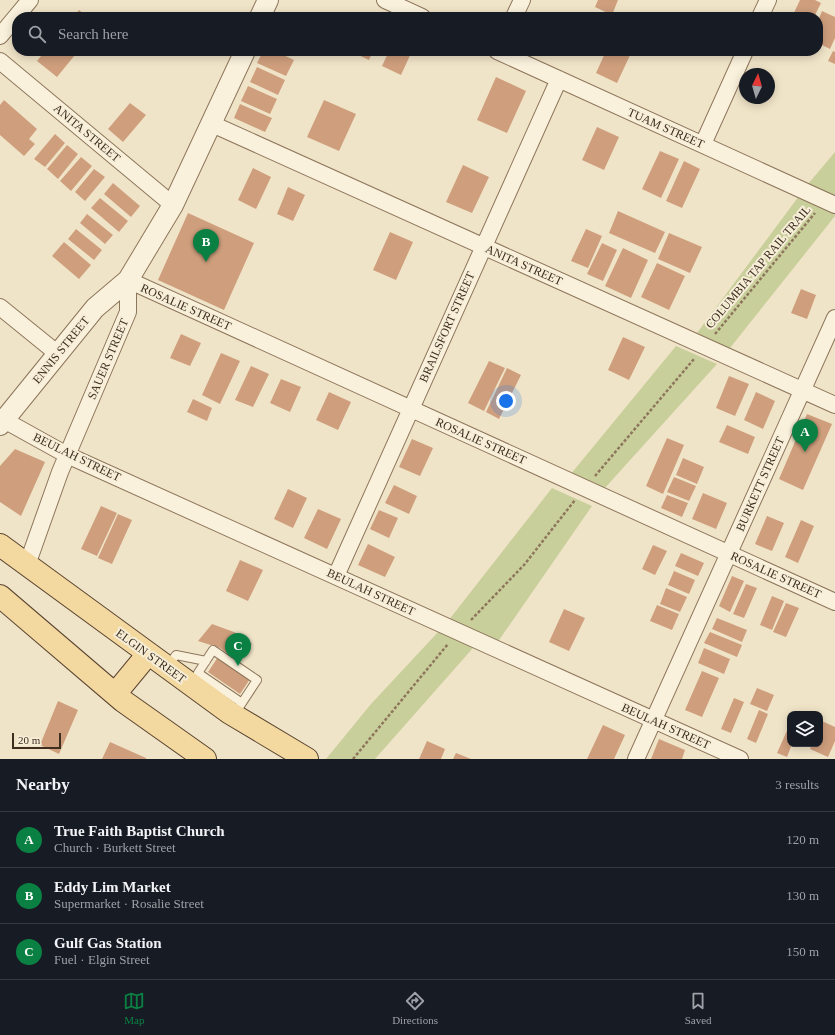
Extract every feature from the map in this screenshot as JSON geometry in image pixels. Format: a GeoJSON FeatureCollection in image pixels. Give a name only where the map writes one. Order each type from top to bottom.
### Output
{"type":"FeatureCollection","features":[{"type":"Feature","properties":{"kind":"main road","name":"ELGIN STREET"},"geometry":{"type":"LineString","coordinates":[[0,545],[167,668],[238,709],[307,759]]}},
{"type":"Feature","properties":{"kind":"main road"},"geometry":{"type":"LineString","coordinates":[[0,596],[115,694],[205,759]]}},
{"type":"Feature","properties":{"kind":"main road"},"geometry":{"type":"LineString","coordinates":[[115,694],[148,654]]}},
{"type":"Feature","properties":{"kind":"street"},"geometry":{"type":"LineString","coordinates":[[20,12],[30,0]]}},
{"type":"Feature","properties":{"kind":"street"},"geometry":{"type":"LineString","coordinates":[[262,12],[268,0]]}},
{"type":"Feature","properties":{"kind":"street"},"geometry":{"type":"LineString","coordinates":[[385,0],[411,12]]}},
{"type":"Feature","properties":{"kind":"street"},"geometry":{"type":"LineString","coordinates":[[516,12],[522,0]]}},
{"type":"Feature","properties":{"kind":"street"},"geometry":{"type":"LineString","coordinates":[[762,12],[768,0]]}},
{"type":"Feature","properties":{"kind":"street"},"geometry":{"type":"LineString","coordinates":[[0,36],[12,22]]}},
{"type":"Feature","properties":{"kind":"street"},"geometry":{"type":"LineString","coordinates":[[128,280],[173,205],[212,124],[242,56]]}},
{"type":"Feature","properties":{"kind":"street","name":"TUAM STREET"},"geometry":{"type":"LineString","coordinates":[[509,56],[703,144],[827,206]]}},
{"type":"Feature","properties":{"kind":"street"},"geometry":{"type":"LineString","coordinates":[[703,144],[743,56]]}},
{"type":"Feature","properties":{"kind":"street","name":"ANITA STREET"},"geometry":{"type":"LineString","coordinates":[[0,61],[173,205]]}},
{"type":"Feature","properties":{"kind":"street","name":"BRAILSFORT STREET"},"geometry":{"type":"LineString","coordinates":[[336,576],[482,246],[558,79]]}},
{"type":"Feature","properties":{"kind":"street","name":"ANITA STREET"},"geometry":{"type":"LineString","coordinates":[[212,124],[835,405]]}},
{"type":"Feature","properties":{"kind":"street","name":"ENNIS STREET"},"geometry":{"type":"LineString","coordinates":[[2,423],[95,308],[128,280]]}},
{"type":"Feature","properties":{"kind":"street","name":"ROSALIE STREET"},"geometry":{"type":"LineString","coordinates":[[128,280],[835,602]]}},
{"type":"Feature","properties":{"kind":"street","name":"SAUER STREET"},"geometry":{"type":"LineString","coordinates":[[27,565],[67,455],[128,312],[128,280]]}},
{"type":"Feature","properties":{"kind":"street"},"geometry":{"type":"LineString","coordinates":[[0,307],[58,354]]}},
{"type":"Feature","properties":{"kind":"street","name":"BURKETT STREET"},"geometry":{"type":"LineString","coordinates":[[636,759],[730,554],[835,318]]}},
{"type":"Feature","properties":{"kind":"street","name":"BEULAH STREET"},"geometry":{"type":"LineString","coordinates":[[2,423],[67,455],[458,632],[501,649],[740,759]]}},
{"type":"Feature","properties":{"kind":"lane"},"geometry":{"type":"LineString","coordinates":[[213,650],[257,680],[238,709],[198,673],[213,650]]}},
{"type":"Feature","properties":{"kind":"lane"},"geometry":{"type":"LineString","coordinates":[[167,668],[176,655],[206,661]]}},
{"type":"Feature","properties":{"kind":"path","name":"COLUMBIA TAP RAIL TRAIL"},"geometry":{"type":"LineString","coordinates":[[711,338],[827,206]]}},
{"type":"Feature","properties":{"kind":"path"},"geometry":{"type":"LineString","coordinates":[[590,482],[696,356]]}},
{"type":"Feature","properties":{"kind":"path"},"geometry":{"type":"LineString","coordinates":[[469,621],[524,565],[575,500]]}},
{"type":"Feature","properties":{"kind":"path"},"geometry":{"type":"LineString","coordinates":[[353,759],[451,640]]}},
{"type":"Feature","properties":{"kind":"green space"},"geometry":{"type":"Polygon","coordinates":[[[835,152],[835,197],[808,184],[835,152]]]}},
{"type":"Feature","properties":{"kind":"green space"},"geometry":{"type":"Polygon","coordinates":[[[799,196],[835,212],[835,216],[730,348],[697,333],[799,196]]]}},
{"type":"Feature","properties":{"kind":"green space"},"geometry":{"type":"Polygon","coordinates":[[[676,346],[717,364],[604,489],[570,475],[676,346]]]}},
{"type":"Feature","properties":{"kind":"green space"},"geometry":{"type":"Polygon","coordinates":[[[552,488],[592,506],[497,643],[448,621],[552,488]]]}},
{"type":"Feature","properties":{"kind":"green space"},"geometry":{"type":"Polygon","coordinates":[[[439,631],[473,648],[375,759],[326,759],[371,704],[439,631]]]}},
{"type":"Feature","properties":{"kind":"building"},"geometry":{"type":"Polygon","coordinates":[[[598,0],[618,0],[613,12],[606,12],[595,7],[598,0]]]}},
{"type":"Feature","properties":{"kind":"building"},"geometry":{"type":"Polygon","coordinates":[[[800,0],[815,0],[821,3],[816,12],[794,12],[800,0]]]}},
{"type":"Feature","properties":{"kind":"building"},"geometry":{"type":"Polygon","coordinates":[[[822,11],[835,17],[835,38],[830,49],[823,46],[823,12],[822,11]]]}},
{"type":"Feature","properties":{"kind":"building"},"geometry":{"type":"Polygon","coordinates":[[[833,51],[835,52],[835,64],[828,61],[833,51]]]}},
{"type":"Feature","properties":{"kind":"building"},"geometry":{"type":"Polygon","coordinates":[[[41,56],[74,56],[57,77],[37,61],[41,56]]]}},
{"type":"Feature","properties":{"kind":"building"},"geometry":{"type":"Polygon","coordinates":[[[260,56],[286,56],[294,60],[286,76],[257,63],[260,56]]]}},
{"type":"Feature","properties":{"kind":"building"},"geometry":{"type":"Polygon","coordinates":[[[361,56],[371,56],[369,60],[361,56]]]}},
{"type":"Feature","properties":{"kind":"building"},"geometry":{"type":"Polygon","coordinates":[[[387,56],[410,56],[401,75],[382,66],[387,56]]]}},
{"type":"Feature","properties":{"kind":"building"},"geometry":{"type":"Polygon","coordinates":[[[604,56],[630,56],[617,83],[596,73],[604,56]]]}},
{"type":"Feature","properties":{"kind":"building"},"geometry":{"type":"Polygon","coordinates":[[[257,67],[285,80],[278,95],[250,82],[257,67]]]}},
{"type":"Feature","properties":{"kind":"building"},"geometry":{"type":"Polygon","coordinates":[[[496,77],[526,91],[507,133],[477,120],[496,77]]]}},
{"type":"Feature","properties":{"kind":"building"},"geometry":{"type":"Polygon","coordinates":[[[248,86],[277,99],[270,114],[241,101],[248,86]]]}},
{"type":"Feature","properties":{"kind":"building"},"geometry":{"type":"Polygon","coordinates":[[[4,100],[37,129],[29,139],[35,144],[24,156],[0,135],[0,105],[4,100]]]}},
{"type":"Feature","properties":{"kind":"building"},"geometry":{"type":"Polygon","coordinates":[[[324,100],[356,114],[339,151],[307,137],[324,100]]]}},
{"type":"Feature","properties":{"kind":"building"},"geometry":{"type":"Polygon","coordinates":[[[130,103],[146,115],[123,142],[108,129],[130,103]]]}},
{"type":"Feature","properties":{"kind":"building"},"geometry":{"type":"Polygon","coordinates":[[[240,104],[272,118],[265,132],[234,118],[240,104]]]}},
{"type":"Feature","properties":{"kind":"building"},"geometry":{"type":"Polygon","coordinates":[[[597,127],[619,137],[604,170],[582,160],[597,127]]]}},
{"type":"Feature","properties":{"kind":"building"},"geometry":{"type":"Polygon","coordinates":[[[55,134],[65,143],[45,167],[34,159],[55,134]]]}},
{"type":"Feature","properties":{"kind":"building"},"geometry":{"type":"Polygon","coordinates":[[[67,145],[78,154],[58,179],[47,169],[67,145]]]}},
{"type":"Feature","properties":{"kind":"building"},"geometry":{"type":"Polygon","coordinates":[[[660,151],[679,159],[661,198],[642,189],[660,151]]]}},
{"type":"Feature","properties":{"kind":"building"},"geometry":{"type":"Polygon","coordinates":[[[81,157],[92,166],[71,191],[60,181],[81,157]]]}},
{"type":"Feature","properties":{"kind":"building"},"geometry":{"type":"Polygon","coordinates":[[[684,161],[700,169],[682,208],[666,201],[684,161]]]}},
{"type":"Feature","properties":{"kind":"building"},"geometry":{"type":"Polygon","coordinates":[[[463,165],[489,177],[472,213],[446,202],[463,165]]]}},
{"type":"Feature","properties":{"kind":"building"},"geometry":{"type":"Polygon","coordinates":[[[253,168],[271,177],[256,209],[238,200],[253,168]]]}},
{"type":"Feature","properties":{"kind":"building"},"geometry":{"type":"Polygon","coordinates":[[[94,169],[105,177],[85,201],[75,192],[94,169]]]}},
{"type":"Feature","properties":{"kind":"building"},"geometry":{"type":"Polygon","coordinates":[[[113,183],[140,206],[131,217],[104,194],[113,183]]]}},
{"type":"Feature","properties":{"kind":"building"},"geometry":{"type":"Polygon","coordinates":[[[288,187],[305,195],[293,221],[277,214],[288,187]]]}},
{"type":"Feature","properties":{"kind":"building"},"geometry":{"type":"Polygon","coordinates":[[[100,198],[128,221],[119,232],[91,208],[100,198]]]}},
{"type":"Feature","properties":{"kind":"building"},"geometry":{"type":"Polygon","coordinates":[[[618,211],[665,232],[655,253],[609,233],[618,211]]]}},
{"type":"Feature","properties":{"kind":"building"},"geometry":{"type":"Polygon","coordinates":[[[188,213],[254,243],[224,310],[158,280],[188,213]]]}},
{"type":"Feature","properties":{"kind":"building"},"geometry":{"type":"Polygon","coordinates":[[[87,214],[113,235],[105,244],[80,223],[87,214]]]}},
{"type":"Feature","properties":{"kind":"building"},"geometry":{"type":"Polygon","coordinates":[[[76,229],[102,250],[94,260],[68,239],[76,229]]]}},
{"type":"Feature","properties":{"kind":"building"},"geometry":{"type":"Polygon","coordinates":[[[586,229],[602,236],[588,268],[571,261],[586,229]]]}},
{"type":"Feature","properties":{"kind":"building"},"geometry":{"type":"Polygon","coordinates":[[[390,232],[413,242],[396,280],[373,270],[390,232]]]}},
{"type":"Feature","properties":{"kind":"building"},"geometry":{"type":"Polygon","coordinates":[[[669,233],[702,247],[690,273],[658,259],[669,233]]]}},
{"type":"Feature","properties":{"kind":"building"},"geometry":{"type":"Polygon","coordinates":[[[64,242],[91,265],[79,279],[52,256],[64,242]]]}},
{"type":"Feature","properties":{"kind":"building"},"geometry":{"type":"Polygon","coordinates":[[[602,243],[617,250],[603,281],[587,274],[602,243]]]}},
{"type":"Feature","properties":{"kind":"building"},"geometry":{"type":"Polygon","coordinates":[[[623,248],[648,260],[631,298],[605,286],[623,248]]]}},
{"type":"Feature","properties":{"kind":"building"},"geometry":{"type":"Polygon","coordinates":[[[657,263],[685,276],[669,310],[641,297],[657,263]]]}},
{"type":"Feature","properties":{"kind":"building"},"geometry":{"type":"Polygon","coordinates":[[[801,289],[816,295],[807,319],[791,313],[801,289]]]}},
{"type":"Feature","properties":{"kind":"building"},"geometry":{"type":"Polygon","coordinates":[[[181,334],[201,343],[190,366],[170,358],[181,334]]]}},
{"type":"Feature","properties":{"kind":"building"},"geometry":{"type":"Polygon","coordinates":[[[623,337],[645,347],[629,380],[608,370],[623,337]]]}},
{"type":"Feature","properties":{"kind":"building"},"geometry":{"type":"Polygon","coordinates":[[[221,353],[240,361],[220,404],[202,395],[221,353]]]}},
{"type":"Feature","properties":{"kind":"building"},"geometry":{"type":"Polygon","coordinates":[[[489,361],[505,368],[484,411],[468,403],[489,361]]]}},
{"type":"Feature","properties":{"kind":"building"},"geometry":{"type":"Polygon","coordinates":[[[251,366],[269,374],[253,407],[235,400],[251,366]]]}},
{"type":"Feature","properties":{"kind":"building"},"geometry":{"type":"Polygon","coordinates":[[[507,368],[521,375],[499,419],[486,412],[507,368]]]}},
{"type":"Feature","properties":{"kind":"building"},"geometry":{"type":"Polygon","coordinates":[[[729,376],[749,384],[735,416],[716,408],[729,376]]]}},
{"type":"Feature","properties":{"kind":"building"},"geometry":{"type":"Polygon","coordinates":[[[281,379],[301,387],[290,412],[270,403],[281,379]]]}},
{"type":"Feature","properties":{"kind":"building"},"geometry":{"type":"Polygon","coordinates":[[[329,392],[351,402],[338,430],[316,420],[329,392]]]}},
{"type":"Feature","properties":{"kind":"building"},"geometry":{"type":"Polygon","coordinates":[[[756,392],[775,401],[763,429],[744,420],[756,392]]]}},
{"type":"Feature","properties":{"kind":"building"},"geometry":{"type":"Polygon","coordinates":[[[193,399],[212,408],[207,421],[187,412],[193,399]]]}},
{"type":"Feature","properties":{"kind":"building"},"geometry":{"type":"Polygon","coordinates":[[[807,414],[832,424],[803,490],[779,479],[807,414]]]}},
{"type":"Feature","properties":{"kind":"building"},"geometry":{"type":"Polygon","coordinates":[[[727,425],[755,437],[748,454],[719,442],[727,425]]]}},
{"type":"Feature","properties":{"kind":"building"},"geometry":{"type":"Polygon","coordinates":[[[667,438],[684,445],[663,494],[646,486],[667,438]]]}},
{"type":"Feature","properties":{"kind":"building"},"geometry":{"type":"Polygon","coordinates":[[[412,439],[433,448],[420,476],[399,467],[412,439]]]}},
{"type":"Feature","properties":{"kind":"building"},"geometry":{"type":"Polygon","coordinates":[[[15,449],[45,462],[21,516],[0,502],[0,466],[15,449]]]}},
{"type":"Feature","properties":{"kind":"building"},"geometry":{"type":"Polygon","coordinates":[[[683,458],[704,467],[697,484],[676,475],[683,458]]]}},
{"type":"Feature","properties":{"kind":"building"},"geometry":{"type":"Polygon","coordinates":[[[674,477],[696,486],[689,501],[667,492],[674,477]]]}},
{"type":"Feature","properties":{"kind":"building"},"geometry":{"type":"Polygon","coordinates":[[[394,485],[417,496],[409,514],[385,503],[394,485]]]}},
{"type":"Feature","properties":{"kind":"building"},"geometry":{"type":"Polygon","coordinates":[[[288,489],[307,498],[293,528],[274,519],[288,489]]]}},
{"type":"Feature","properties":{"kind":"building"},"geometry":{"type":"Polygon","coordinates":[[[703,493],[727,503],[716,529],[692,519],[703,493]]]}},
{"type":"Feature","properties":{"kind":"building"},"geometry":{"type":"Polygon","coordinates":[[[667,495],[688,503],[682,517],[661,508],[667,495]]]}},
{"type":"Feature","properties":{"kind":"building"},"geometry":{"type":"Polygon","coordinates":[[[101,506],[117,513],[97,556],[81,549],[101,506]]]}},
{"type":"Feature","properties":{"kind":"building"},"geometry":{"type":"Polygon","coordinates":[[[318,509],[341,519],[327,549],[304,538],[318,509]]]}},
{"type":"Feature","properties":{"kind":"building"},"geometry":{"type":"Polygon","coordinates":[[[379,510],[398,518],[389,538],[370,529],[379,510]]]}},
{"type":"Feature","properties":{"kind":"building"},"geometry":{"type":"Polygon","coordinates":[[[118,514],[132,520],[112,564],[98,558],[118,514]]]}},
{"type":"Feature","properties":{"kind":"building"},"geometry":{"type":"Polygon","coordinates":[[[767,516],[784,523],[772,551],[755,544],[767,516]]]}},
{"type":"Feature","properties":{"kind":"building"},"geometry":{"type":"Polygon","coordinates":[[[801,520],[814,526],[798,563],[785,557],[801,520]]]}},
{"type":"Feature","properties":{"kind":"building"},"geometry":{"type":"Polygon","coordinates":[[[368,544],[395,557],[385,577],[358,565],[368,544]]]}},
{"type":"Feature","properties":{"kind":"building"},"geometry":{"type":"Polygon","coordinates":[[[653,545],[667,551],[655,575],[642,569],[653,545]]]}},
{"type":"Feature","properties":{"kind":"building"},"geometry":{"type":"Polygon","coordinates":[[[681,553],[704,563],[698,576],[675,566],[681,553]]]}},
{"type":"Feature","properties":{"kind":"building"},"geometry":{"type":"Polygon","coordinates":[[[240,560],[263,570],[248,601],[226,591],[240,560]]]}},
{"type":"Feature","properties":{"kind":"building"},"geometry":{"type":"Polygon","coordinates":[[[674,571],[695,580],[689,594],[668,585],[674,571]]]}},
{"type":"Feature","properties":{"kind":"building"},"geometry":{"type":"Polygon","coordinates":[[[732,576],[744,581],[730,612],[719,606],[732,576]]]}},
{"type":"Feature","properties":{"kind":"building"},"geometry":{"type":"Polygon","coordinates":[[[746,584],[757,588],[744,618],[733,614],[746,584]]]}},
{"type":"Feature","properties":{"kind":"building"},"geometry":{"type":"Polygon","coordinates":[[[666,588],[687,597],[680,612],[660,604],[666,588]]]}},
{"type":"Feature","properties":{"kind":"building"},"geometry":{"type":"Polygon","coordinates":[[[772,596],[784,601],[772,630],[760,625],[772,596]]]}},
{"type":"Feature","properties":{"kind":"building"},"geometry":{"type":"Polygon","coordinates":[[[786,603],[799,608],[786,637],[773,632],[786,603]]]}},
{"type":"Feature","properties":{"kind":"building"},"geometry":{"type":"Polygon","coordinates":[[[657,605],[679,614],[672,630],[650,621],[657,605]]]}},
{"type":"Feature","properties":{"kind":"building"},"geometry":{"type":"Polygon","coordinates":[[[564,609],[585,618],[569,651],[549,642],[564,609]]]}},
{"type":"Feature","properties":{"kind":"building"},"geometry":{"type":"Polygon","coordinates":[[[717,618],[747,630],[742,642],[712,629],[717,618]]]}},
{"type":"Feature","properties":{"kind":"building"},"geometry":{"type":"Polygon","coordinates":[[[212,624],[234,632],[252,644],[238,661],[220,648],[198,641],[212,624]]]}},
{"type":"Feature","properties":{"kind":"building"},"geometry":{"type":"Polygon","coordinates":[[[710,632],[742,645],[737,657],[704,643],[710,632]]]}},
{"type":"Feature","properties":{"kind":"building"},"geometry":{"type":"Polygon","coordinates":[[[704,648],[730,659],[724,674],[698,663],[704,648]]]}},
{"type":"Feature","properties":{"kind":"building"},"geometry":{"type":"Polygon","coordinates":[[[218,657],[250,679],[240,694],[208,672],[218,657]]]}},
{"type":"Feature","properties":{"kind":"building"},"geometry":{"type":"Polygon","coordinates":[[[702,671],[719,678],[702,717],[685,710],[702,671]]]}},
{"type":"Feature","properties":{"kind":"building"},"geometry":{"type":"Polygon","coordinates":[[[757,688],[774,695],[767,711],[750,704],[757,688]]]}},
{"type":"Feature","properties":{"kind":"building"},"geometry":{"type":"Polygon","coordinates":[[[734,698],[744,702],[731,733],[721,729],[734,698]]]}},
{"type":"Feature","properties":{"kind":"building"},"geometry":{"type":"Polygon","coordinates":[[[58,701],[78,710],[59,754],[40,745],[58,701]]]}},
{"type":"Feature","properties":{"kind":"building"},"geometry":{"type":"Polygon","coordinates":[[[759,710],[768,714],[756,743],[747,739],[759,710]]]}},
{"type":"Feature","properties":{"kind":"building"},"geometry":{"type":"Polygon","coordinates":[[[823,721],[835,727],[835,741],[828,757],[810,749],[811,747],[823,747],[823,721]]]}},
{"type":"Feature","properties":{"kind":"building"},"geometry":{"type":"Polygon","coordinates":[[[603,725],[625,735],[614,759],[587,759],[603,725]]]}},
{"type":"Feature","properties":{"kind":"building"},"geometry":{"type":"Polygon","coordinates":[[[787,731],[787,747],[791,747],[787,757],[777,753],[787,731]]]}},
{"type":"Feature","properties":{"kind":"building"},"geometry":{"type":"Polygon","coordinates":[[[659,739],[685,750],[682,759],[651,759],[659,739]]]}},
{"type":"Feature","properties":{"kind":"building"},"geometry":{"type":"Polygon","coordinates":[[[427,741],[445,749],[441,759],[419,759],[427,741]]]}},
{"type":"Feature","properties":{"kind":"building"},"geometry":{"type":"Polygon","coordinates":[[[110,742],[146,758],[146,759],[102,759],[110,742]]]}},
{"type":"Feature","properties":{"kind":"building"},"geometry":{"type":"Polygon","coordinates":[[[456,753],[471,759],[453,759],[456,753]]]}},
{"type":"Feature","properties":{"kind":"place","name":"Eddy Lim Market"},"geometry":{"type":"Point","coordinates":[206,262]}},
{"type":"Feature","properties":{"kind":"place","name":"True Faith Baptist Church"},"geometry":{"type":"Point","coordinates":[805,452]}},
{"type":"Feature","properties":{"kind":"place","name":"Gulf Gas Station"},"geometry":{"type":"Point","coordinates":[238,666]}}]}
